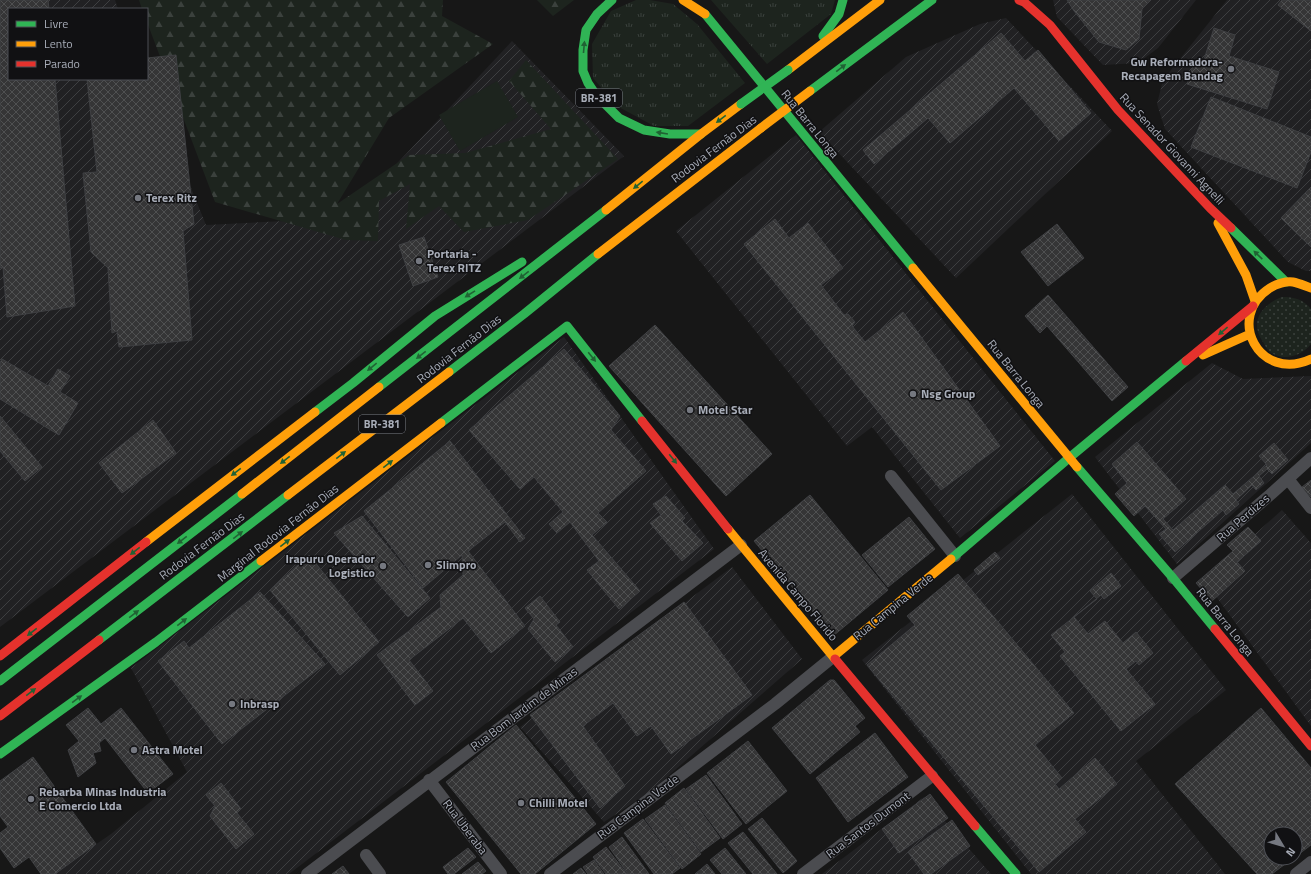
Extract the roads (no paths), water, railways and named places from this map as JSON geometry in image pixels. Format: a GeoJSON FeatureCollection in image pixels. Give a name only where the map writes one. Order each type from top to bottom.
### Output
{"type":"FeatureCollection","features":[{"type":"Feature","properties":{"kind":"main road","name":"BR-381"},"geometry":{"type":"LineString","coordinates":[[612,0],[597,14],[586,30],[583,50],[583,71],[588,83],[596,95],[619,118],[644,130],[670,134],[701,134]]}},
{"type":"Feature","properties":{"kind":"main road"},"geometry":{"type":"LineString","coordinates":[[683,0],[705,14]]}},
{"type":"Feature","properties":{"kind":"main road"},"geometry":{"type":"LineString","coordinates":[[699,0],[705,14]]}},
{"type":"Feature","properties":{"kind":"main road"},"geometry":{"type":"LineString","coordinates":[[812,52],[839,14],[843,0]]}},
{"type":"Feature","properties":{"kind":"main road","name":"Rodovia Fernão Dias"},"geometry":{"type":"LineString","coordinates":[[0,681],[555,251],[701,134],[880,0]]}},
{"type":"Feature","properties":{"kind":"main road"},"geometry":{"type":"LineString","coordinates":[[1019,0],[1024,2],[1050,25]]}},
{"type":"Feature","properties":{"kind":"main road","name":"Rodovia Fernão Dias"},"geometry":{"type":"LineString","coordinates":[[0,716],[518,319],[625,232],[761,128],[916,12],[937,1]]}},
{"type":"Feature","properties":{"kind":"main road"},"geometry":{"type":"LineString","coordinates":[[1039,3],[1050,25]]}},
{"type":"Feature","properties":{"kind":"main road","name":"Rua Barra Longa"},"geometry":{"type":"LineString","coordinates":[[705,14],[1069,458],[1173,578],[1311,746]]}},
{"type":"Feature","properties":{"kind":"main road","name":"Rua Senador Giovanni Agnelli"},"geometry":{"type":"LineString","coordinates":[[1050,25],[1118,110],[1210,208],[1286,282]]}},
{"type":"Feature","properties":{"kind":"main road"},"geometry":{"type":"LineString","coordinates":[[1210,208],[1246,275],[1254,303],[1249,317],[1249,330],[1252,341],[1259,351],[1269,359],[1280,364],[1292,365],[1311,359]]}},
{"type":"Feature","properties":{"kind":"main road","name":"BR-381"},"geometry":{"type":"LineString","coordinates":[[0,656],[353,383],[435,316],[518,264],[555,251]]}},
{"type":"Feature","properties":{"kind":"main road"},"geometry":{"type":"LineString","coordinates":[[1286,282],[1296,282],[1311,288]]}},
{"type":"Feature","properties":{"kind":"main road","name":"Rua Campina Verde"},"geometry":{"type":"LineString","coordinates":[[834,656],[955,556],[1069,458],[1171,375],[1254,303],[1268,288],[1286,282]]}},
{"type":"Feature","properties":{"kind":"main road","name":"Avenida Campo Florido"},"geometry":{"type":"LineString","coordinates":[[567,326],[741,545],[932,776],[1016,874]]}},
{"type":"Feature","properties":{"kind":"main road","name":"Marginal Rodovia Fernão Dias"},"geometry":{"type":"LineString","coordinates":[[0,754],[162,638],[567,326]]}},
{"type":"Feature","properties":{"kind":"main road","name":"Rua Campina Verde"},"geometry":{"type":"LineString","coordinates":[[1171,375],[1204,354],[1250,334]]}},
{"type":"Feature","properties":{"kind":"street","name":"Rua Perdizes"},"geometry":{"type":"LineString","coordinates":[[1173,578],[1311,458]]}},
{"type":"Feature","properties":{"kind":"street"},"geometry":{"type":"LineString","coordinates":[[891,476],[955,556]]}},
{"type":"Feature","properties":{"kind":"street"},"geometry":{"type":"LineString","coordinates":[[1288,479],[1311,508]]}},
{"type":"Feature","properties":{"kind":"street","name":"Rua Bom Jardim de Minas"},"geometry":{"type":"LineString","coordinates":[[307,874],[429,780],[741,545]]}},
{"type":"Feature","properties":{"kind":"street","name":"Rua Campina Verde"},"geometry":{"type":"LineString","coordinates":[[550,874],[775,704],[834,656]]}},
{"type":"Feature","properties":{"kind":"street","name":"Rua Santos Dumont"},"geometry":{"type":"LineString","coordinates":[[803,874],[932,776]]}},
{"type":"Feature","properties":{"kind":"street","name":"Rua Uberaba"},"geometry":{"type":"LineString","coordinates":[[429,780],[501,874]]}},
{"type":"Feature","properties":{"kind":"street"},"geometry":{"type":"LineString","coordinates":[[366,855],[380,874]]}},
{"type":"Feature","properties":{"kind":"street"},"geometry":{"type":"LineString","coordinates":[[1296,874],[1311,862]]}},
{"type":"Feature","properties":{"kind":"place","name":"Gw Reformadora- Recapagem Bandag"},"geometry":{"type":"Point","coordinates":[1231,69]}},
{"type":"Feature","properties":{"kind":"place","name":"Terex Ritz"},"geometry":{"type":"Point","coordinates":[138,198]}},
{"type":"Feature","properties":{"kind":"place","name":"Portaria - Terex RITZ"},"geometry":{"type":"Point","coordinates":[419,261]}},
{"type":"Feature","properties":{"kind":"place","name":"Nsg Group"},"geometry":{"type":"Point","coordinates":[913,394]}},
{"type":"Feature","properties":{"kind":"place","name":"Motel Star"},"geometry":{"type":"Point","coordinates":[690,410]}},
{"type":"Feature","properties":{"kind":"place","name":"SIimpro"},"geometry":{"type":"Point","coordinates":[428,565]}},
{"type":"Feature","properties":{"kind":"place","name":"Irapuru Operador Logistico"},"geometry":{"type":"Point","coordinates":[383,566]}},
{"type":"Feature","properties":{"kind":"place","name":"Inbrasp"},"geometry":{"type":"Point","coordinates":[232,704]}},
{"type":"Feature","properties":{"kind":"place","name":"Astra Motel"},"geometry":{"type":"Point","coordinates":[134,750]}},
{"type":"Feature","properties":{"kind":"place","name":"Rebarba Minas Industria E Comercio Ltda"},"geometry":{"type":"Point","coordinates":[31,799]}},
{"type":"Feature","properties":{"kind":"place","name":"Chilli Motel"},"geometry":{"type":"Point","coordinates":[521,803]}}]}
